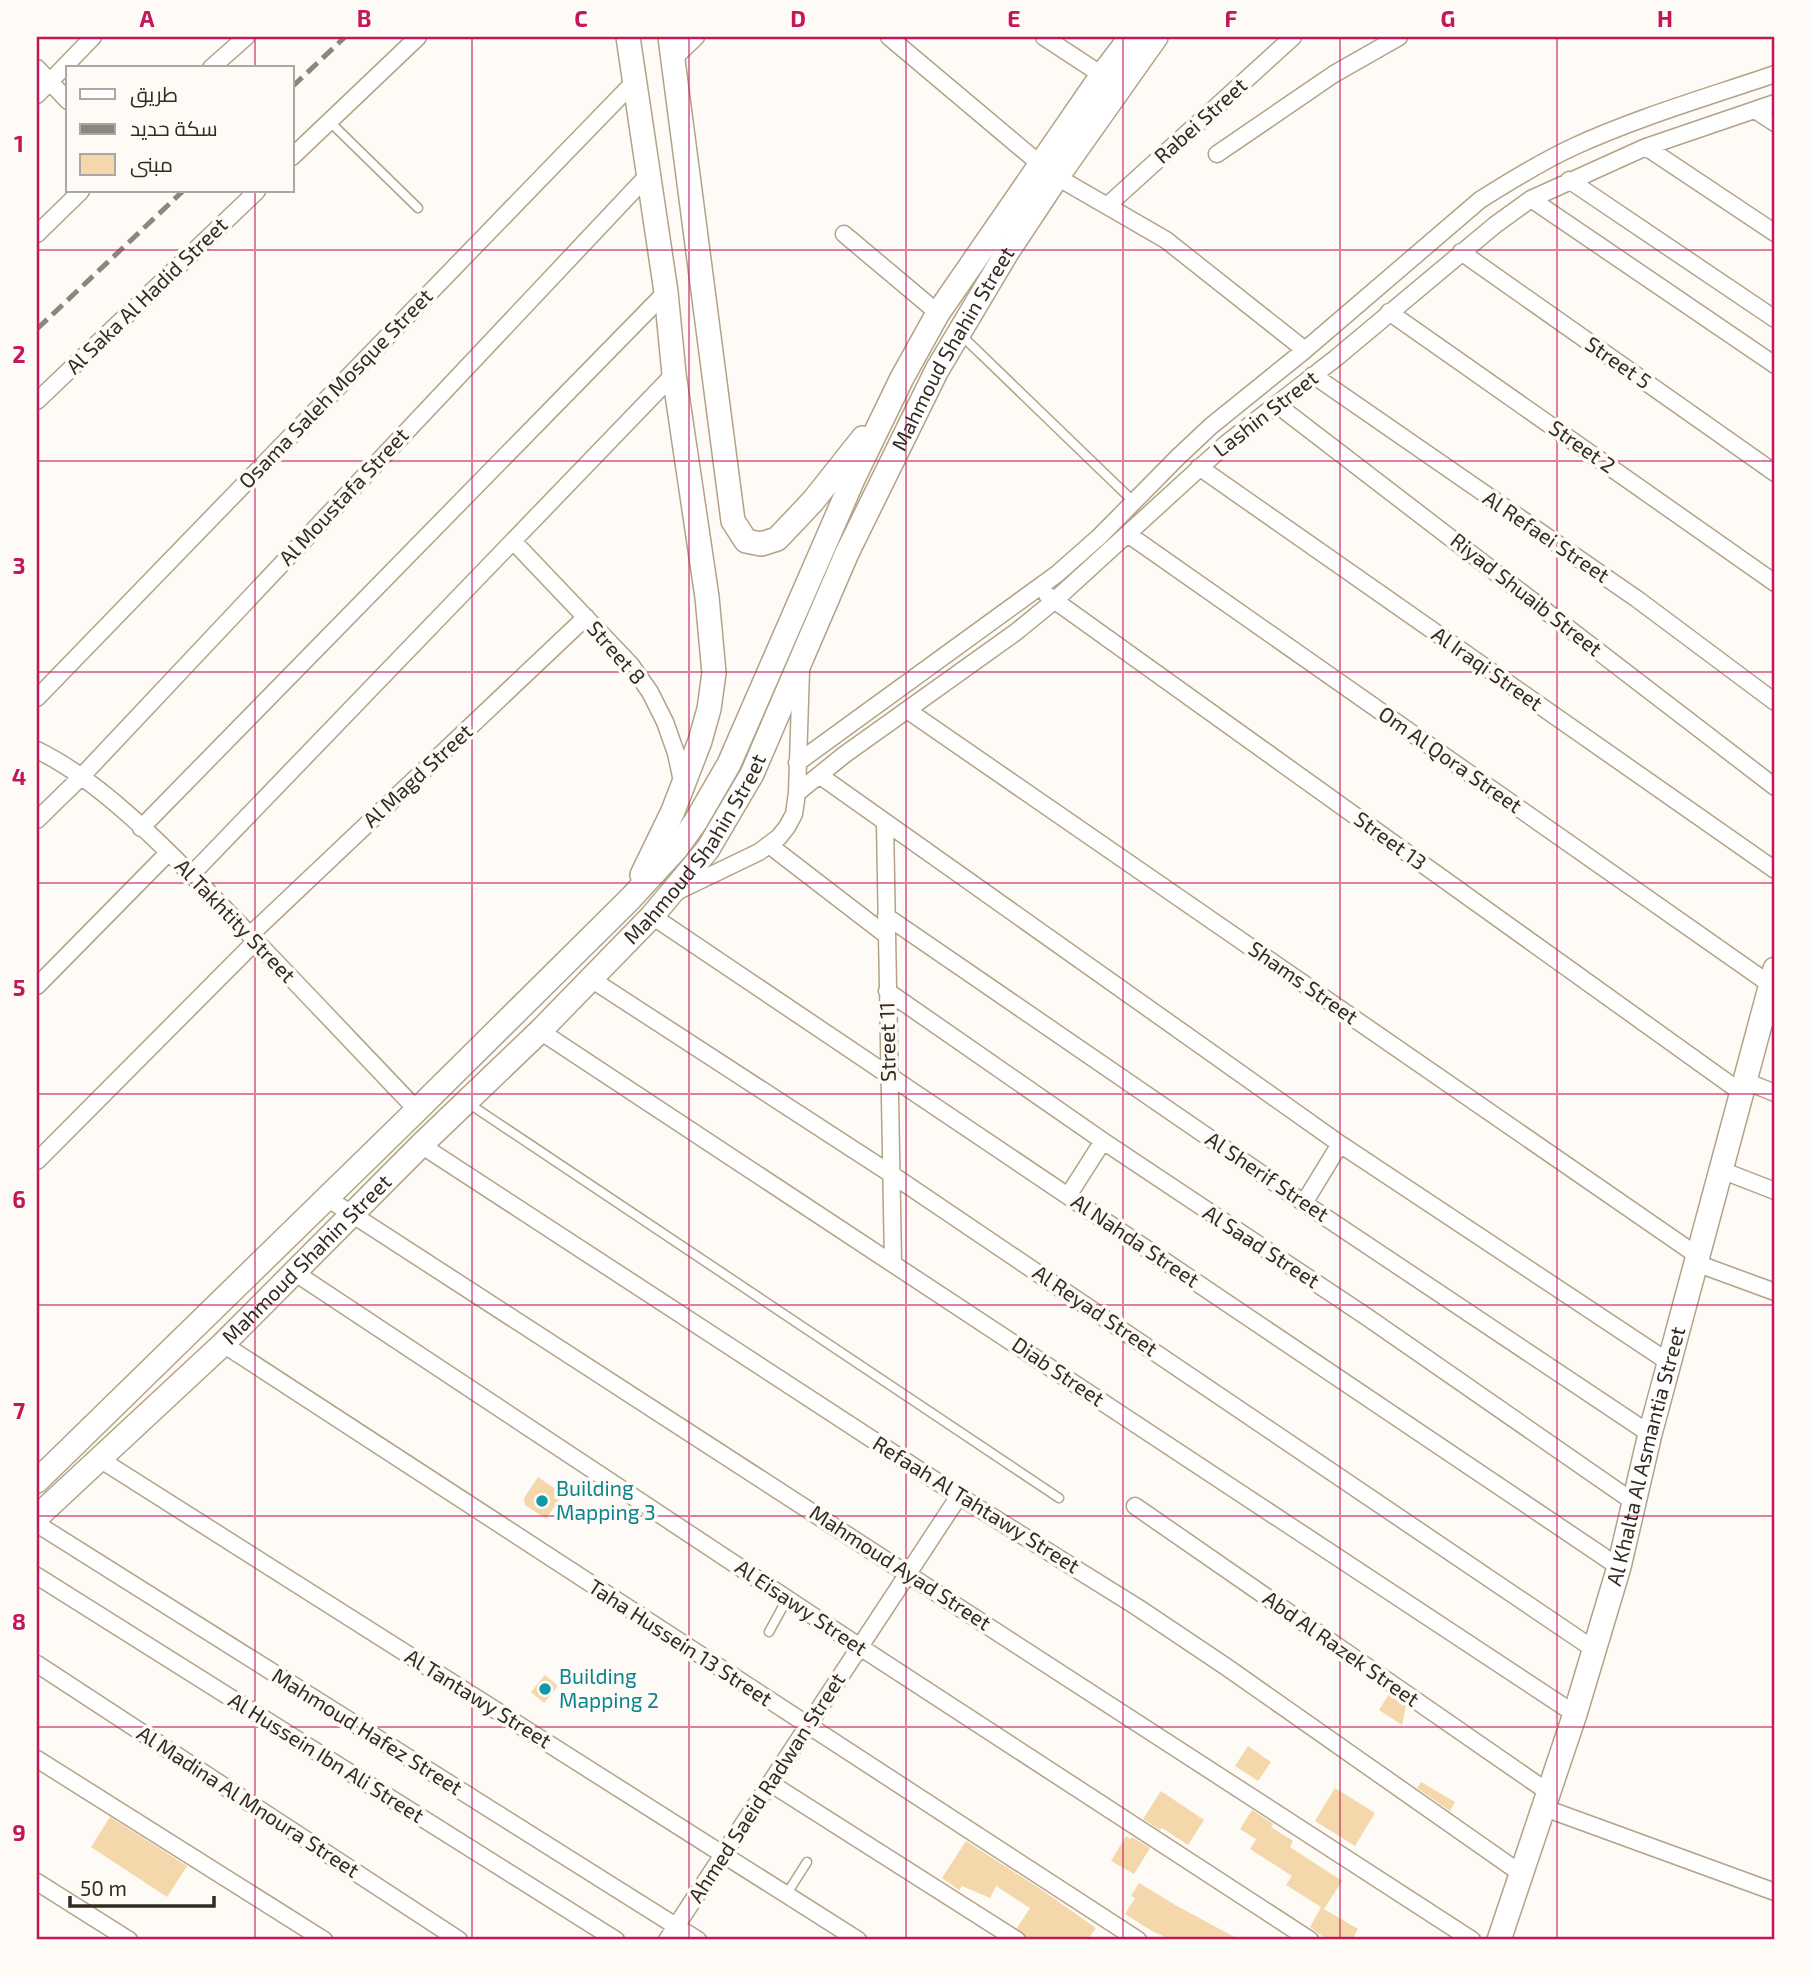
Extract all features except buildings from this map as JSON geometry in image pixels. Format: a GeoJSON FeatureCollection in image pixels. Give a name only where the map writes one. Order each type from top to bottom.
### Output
{"type":"FeatureCollection","features":[{"type":"Feature","properties":{"kind":"main road"},"geometry":{"type":"LineString","coordinates":[[628,37],[666,292],[674,374],[707,597],[714,673],[709,709],[700,741],[683,786],[631,898]]}},
{"type":"Feature","properties":{"kind":"main road","name":"Mahmoud Shahin Street"},"geometry":{"type":"LineString","coordinates":[[37,1517],[97,1458],[223,1344],[421,1145],[540,1031],[652,916],[708,849],[731,813],[768,741],[802,657],[886,472],[937,370],[1102,75],[1130,37]]}},
{"type":"Feature","properties":{"kind":"main road","name":"Mahmoud Shahin Street"},"geometry":{"type":"LineString","coordinates":[[37,1481],[631,898],[689,831],[729,764],[885,411],[938,313],[1048,170],[1156,37]]}},
{"type":"Feature","properties":{"kind":"main road"},"geometry":{"type":"LineString","coordinates":[[671,48],[733,521],[746,541],[761,544],[777,539],[813,501],[885,411]]}},
{"type":"Feature","properties":{"kind":"main road","name":"Al Khalta Al Asmantia Street"},"geometry":{"type":"LineString","coordinates":[[1499,1940],[1523,1875],[1619,1567],[1650,1434],[1773,985]]}},
{"type":"Feature","properties":{"kind":"street"},"geometry":{"type":"LineString","coordinates":[[37,95],[93,37]]}},
{"type":"Feature","properties":{"kind":"street"},"geometry":{"type":"LineString","coordinates":[[213,66],[246,37]]}},
{"type":"Feature","properties":{"kind":"street"},"geometry":{"type":"LineString","coordinates":[[294,155],[418,37]]}},
{"type":"Feature","properties":{"kind":"street"},"geometry":{"type":"LineString","coordinates":[[671,48],[696,37]]}},
{"type":"Feature","properties":{"kind":"street"},"geometry":{"type":"LineString","coordinates":[[889,37],[1048,170],[1147,227],[1194,260],[1305,351]]}},
{"type":"Feature","properties":{"kind":"street"},"geometry":{"type":"LineString","coordinates":[[1044,37],[1102,75]]}},
{"type":"Feature","properties":{"kind":"street"},"geometry":{"type":"LineString","coordinates":[[1217,154],[1334,74],[1399,37]]}},
{"type":"Feature","properties":{"kind":"street","name":"Rabei Street"},"geometry":{"type":"LineString","coordinates":[[1108,205],[1293,39]]}},
{"type":"Feature","properties":{"kind":"street"},"geometry":{"type":"LineString","coordinates":[[37,68],[66,99]]}},
{"type":"Feature","properties":{"kind":"street","name":"Lashin Street"},"geometry":{"type":"LineString","coordinates":[[797,763],[1078,556],[1178,457],[1480,200],[1574,146],[1640,120],[1775,74]]}},
{"type":"Feature","properties":{"kind":"street","name":"Osama Saleh Mosque Street"},"geometry":{"type":"LineString","coordinates":[[37,698],[635,81]]}},
{"type":"Feature","properties":{"kind":"street","name":"Lashin Street"},"geometry":{"type":"LineString","coordinates":[[797,793],[844,755],[1055,601],[1199,467],[1461,252],[1531,199],[1646,147],[1775,103]]}},
{"type":"Feature","properties":{"kind":"street"},"geometry":{"type":"LineString","coordinates":[[1755,110],[1775,123]]}},
{"type":"Feature","properties":{"kind":"street"},"geometry":{"type":"LineString","coordinates":[[1574,146],[1586,172]]}},
{"type":"Feature","properties":{"kind":"street"},"geometry":{"type":"LineString","coordinates":[[1646,147],[1775,233]]}},
{"type":"Feature","properties":{"kind":"street","name":"Al Moustafa Street"},"geometry":{"type":"LineString","coordinates":[[37,820],[81,777],[649,173]]}},
{"type":"Feature","properties":{"kind":"street"},"geometry":{"type":"LineString","coordinates":[[1569,180],[1775,319]]}},
{"type":"Feature","properties":{"kind":"street"},"geometry":{"type":"LineString","coordinates":[[37,234],[80,192]]}},
{"type":"Feature","properties":{"kind":"street","name":"Al Saka Al Hadid Street"},"geometry":{"type":"LineString","coordinates":[[37,401],[256,192]]}},
{"type":"Feature","properties":{"kind":"street"},"geometry":{"type":"LineString","coordinates":[[1531,199],[1775,365]]}},
{"type":"Feature","properties":{"kind":"street"},"geometry":{"type":"LineString","coordinates":[[845,234],[938,313]]}},
{"type":"Feature","properties":{"kind":"street","name":"Street 5"},"geometry":{"type":"LineString","coordinates":[[1461,252],[1775,473]]}},
{"type":"Feature","properties":{"kind":"street"},"geometry":{"type":"LineString","coordinates":[[141,828],[666,292]]}},
{"type":"Feature","properties":{"kind":"street","name":"Street 2"},"geometry":{"type":"LineString","coordinates":[[1389,312],[1775,583]]}},
{"type":"Feature","properties":{"kind":"street"},"geometry":{"type":"LineString","coordinates":[[191,875],[674,374]]}},
{"type":"Feature","properties":{"kind":"street","name":"Al Refaei Street"},"geometry":{"type":"LineString","coordinates":[[1314,375],[1637,599],[1775,702]]}},
{"type":"Feature","properties":{"kind":"street","name":"Riyad Shuaib Street"},"geometry":{"type":"LineString","coordinates":[[1276,404],[1775,787]]}},
{"type":"Feature","properties":{"kind":"street"},"geometry":{"type":"LineString","coordinates":[[1235,407],[1250,424]]}},
{"type":"Feature","properties":{"kind":"street","name":"Al Iraqi Street"},"geometry":{"type":"LineString","coordinates":[[1199,467],[1775,870]]}},
{"type":"Feature","properties":{"kind":"street","name":"Om Al Qora Street"},"geometry":{"type":"LineString","coordinates":[[1129,535],[1773,985]]}},
{"type":"Feature","properties":{"kind":"street","name":"Street 8"},"geometry":{"type":"LineString","coordinates":[[513,541],[631,665],[650,692],[668,732],[683,786]]}},
{"type":"Feature","properties":{"kind":"street","name":"Street 13"},"geometry":{"type":"LineString","coordinates":[[1038,588],[1743,1087]]}},
{"type":"Feature","properties":{"kind":"street","name":"Al Magd Street"},"geometry":{"type":"LineString","coordinates":[[37,1161],[253,938],[586,617]]}},
{"type":"Feature","properties":{"kind":"street"},"geometry":{"type":"LineString","coordinates":[[667,897],[769,845],[788,827],[794,814],[797,793],[802,657]]}},
{"type":"Feature","properties":{"kind":"street","name":"Shams Street"},"geometry":{"type":"LineString","coordinates":[[907,710],[1697,1260],[1775,1292]]}},
{"type":"Feature","properties":{"kind":"street"},"geometry":{"type":"LineString","coordinates":[[833,737],[844,755]]}},
{"type":"Feature","properties":{"kind":"street","name":"Al Takhtity Street"},"geometry":{"type":"LineString","coordinates":[[37,750],[81,777],[168,853],[417,1110]]}},
{"type":"Feature","properties":{"kind":"street"},"geometry":{"type":"LineString","coordinates":[[819,775],[1340,1144],[1670,1363]]}},
{"type":"Feature","properties":{"kind":"street","name":"Street 11"},"geometry":{"type":"LineString","coordinates":[[885,822],[892,1262]]}},
{"type":"Feature","properties":{"kind":"street"},"geometry":{"type":"LineString","coordinates":[[769,845],[886,935]]}},
{"type":"Feature","properties":{"kind":"street"},"geometry":{"type":"LineString","coordinates":[[37,986],[168,853]]}},
{"type":"Feature","properties":{"kind":"street","name":"Al Nahda Street"},"geometry":{"type":"LineString","coordinates":[[652,916],[1619,1567]]}},
{"type":"Feature","properties":{"kind":"street","name":"Al Sherif Street"},"geometry":{"type":"LineString","coordinates":[[886,916],[1304,1203],[1650,1434]]}},
{"type":"Feature","properties":{"kind":"street","name":"Al Reyad Street"},"geometry":{"type":"LineString","coordinates":[[591,979],[891,1174],[1595,1650]]}},
{"type":"Feature","properties":{"kind":"street","name":"Al Saad Street"},"geometry":{"type":"LineString","coordinates":[[887,991],[1103,1141],[1367,1317],[1635,1503]]}},
{"type":"Feature","properties":{"kind":"street","name":"Diab Street"},"geometry":{"type":"LineString","coordinates":[[540,1031],[1574,1714]]}},
{"type":"Feature","properties":{"kind":"street"},"geometry":{"type":"LineString","coordinates":[[1743,1087],[1775,1093]]}},
{"type":"Feature","properties":{"kind":"street"},"geometry":{"type":"LineString","coordinates":[[1068,1196],[1103,1141]]}},
{"type":"Feature","properties":{"kind":"street"},"geometry":{"type":"LineString","coordinates":[[1304,1203],[1340,1144]]}},
{"type":"Feature","properties":{"kind":"street","name":"Refaah Al Tahtawy Street"},"geometry":{"type":"LineString","coordinates":[[421,1145],[959,1496],[1225,1665],[1523,1875]]}},
{"type":"Feature","properties":{"kind":"street"},"geometry":{"type":"LineString","coordinates":[[1721,1170],[1775,1191]]}},
{"type":"Feature","properties":{"kind":"street","name":"Mahmoud Ayad Street"},"geometry":{"type":"LineString","coordinates":[[327,1198],[1472,1940]]}},
{"type":"Feature","properties":{"kind":"street","name":"Al Eisawy Street"},"geometry":{"type":"LineString","coordinates":[[294,1272],[860,1647],[1310,1940]]}},
{"type":"Feature","properties":{"kind":"street","name":"Taha Hussein 13 Street"},"geometry":{"type":"LineString","coordinates":[[223,1344],[1138,1940]]}},
{"type":"Feature","properties":{"kind":"street","name":"Al Tantawy Street"},"geometry":{"type":"LineString","coordinates":[[97,1458],[858,1940]]}},
{"type":"Feature","properties":{"kind":"street","name":"Ahmed Saeid Radwan Street"},"geometry":{"type":"LineString","coordinates":[[671,1933],[959,1496]]}},
{"type":"Feature","properties":{"kind":"street","name":"Abd Al Razek Street"},"geometry":{"type":"LineString","coordinates":[[1135,1506],[1545,1800],[1775,1892]]}},
{"type":"Feature","properties":{"kind":"street","name":"Mahmoud Hafez Street"},"geometry":{"type":"LineString","coordinates":[[37,1524],[671,1933],[698,1940]]}},
{"type":"Feature","properties":{"kind":"street","name":"Al Hussein Ibn Ali Street"},"geometry":{"type":"LineString","coordinates":[[37,1576],[616,1940]]}},
{"type":"Feature","properties":{"kind":"street","name":"Al Madina Al Mnoura Street"},"geometry":{"type":"LineString","coordinates":[[37,1664],[459,1940]]}},
{"type":"Feature","properties":{"kind":"street"},"geometry":{"type":"LineString","coordinates":[[37,1759],[324,1940]]}},
{"type":"Feature","properties":{"kind":"street"},"geometry":{"type":"LineString","coordinates":[[770,1783],[1017,1940]]}},
{"type":"Feature","properties":{"kind":"street"},"geometry":{"type":"LineString","coordinates":[[37,1882],[129,1940]]}},
{"type":"Feature","properties":{"kind":"lane"},"geometry":{"type":"LineString","coordinates":[[330,121],[418,208]]}},
{"type":"Feature","properties":{"kind":"lane"},"geometry":{"type":"LineString","coordinates":[[959,332],[1134,502]]}},
{"type":"Feature","properties":{"kind":"lane"},"geometry":{"type":"LineString","coordinates":[[466,1102],[1059,1497]]}},
{"type":"Feature","properties":{"kind":"lane"},"geometry":{"type":"LineString","coordinates":[[769,1632],[787,1599]]}},
{"type":"Feature","properties":{"kind":"lane"},"geometry":{"type":"LineString","coordinates":[[786,1895],[807,1862]]}},
{"type":"Feature","properties":{"kind":"railway"},"geometry":{"type":"LineString","coordinates":[[294,85],[345,37]]}},
{"type":"Feature","properties":{"kind":"railway"},"geometry":{"type":"LineString","coordinates":[[37,329],[182,192]]}},
{"type":"Feature","properties":{"kind":"place","name":"Building Mapping 3"},"geometry":{"type":"Point","coordinates":[542,1501]}},
{"type":"Feature","properties":{"kind":"place","name":"Building Mapping 2"},"geometry":{"type":"Point","coordinates":[545,1689]}}]}
